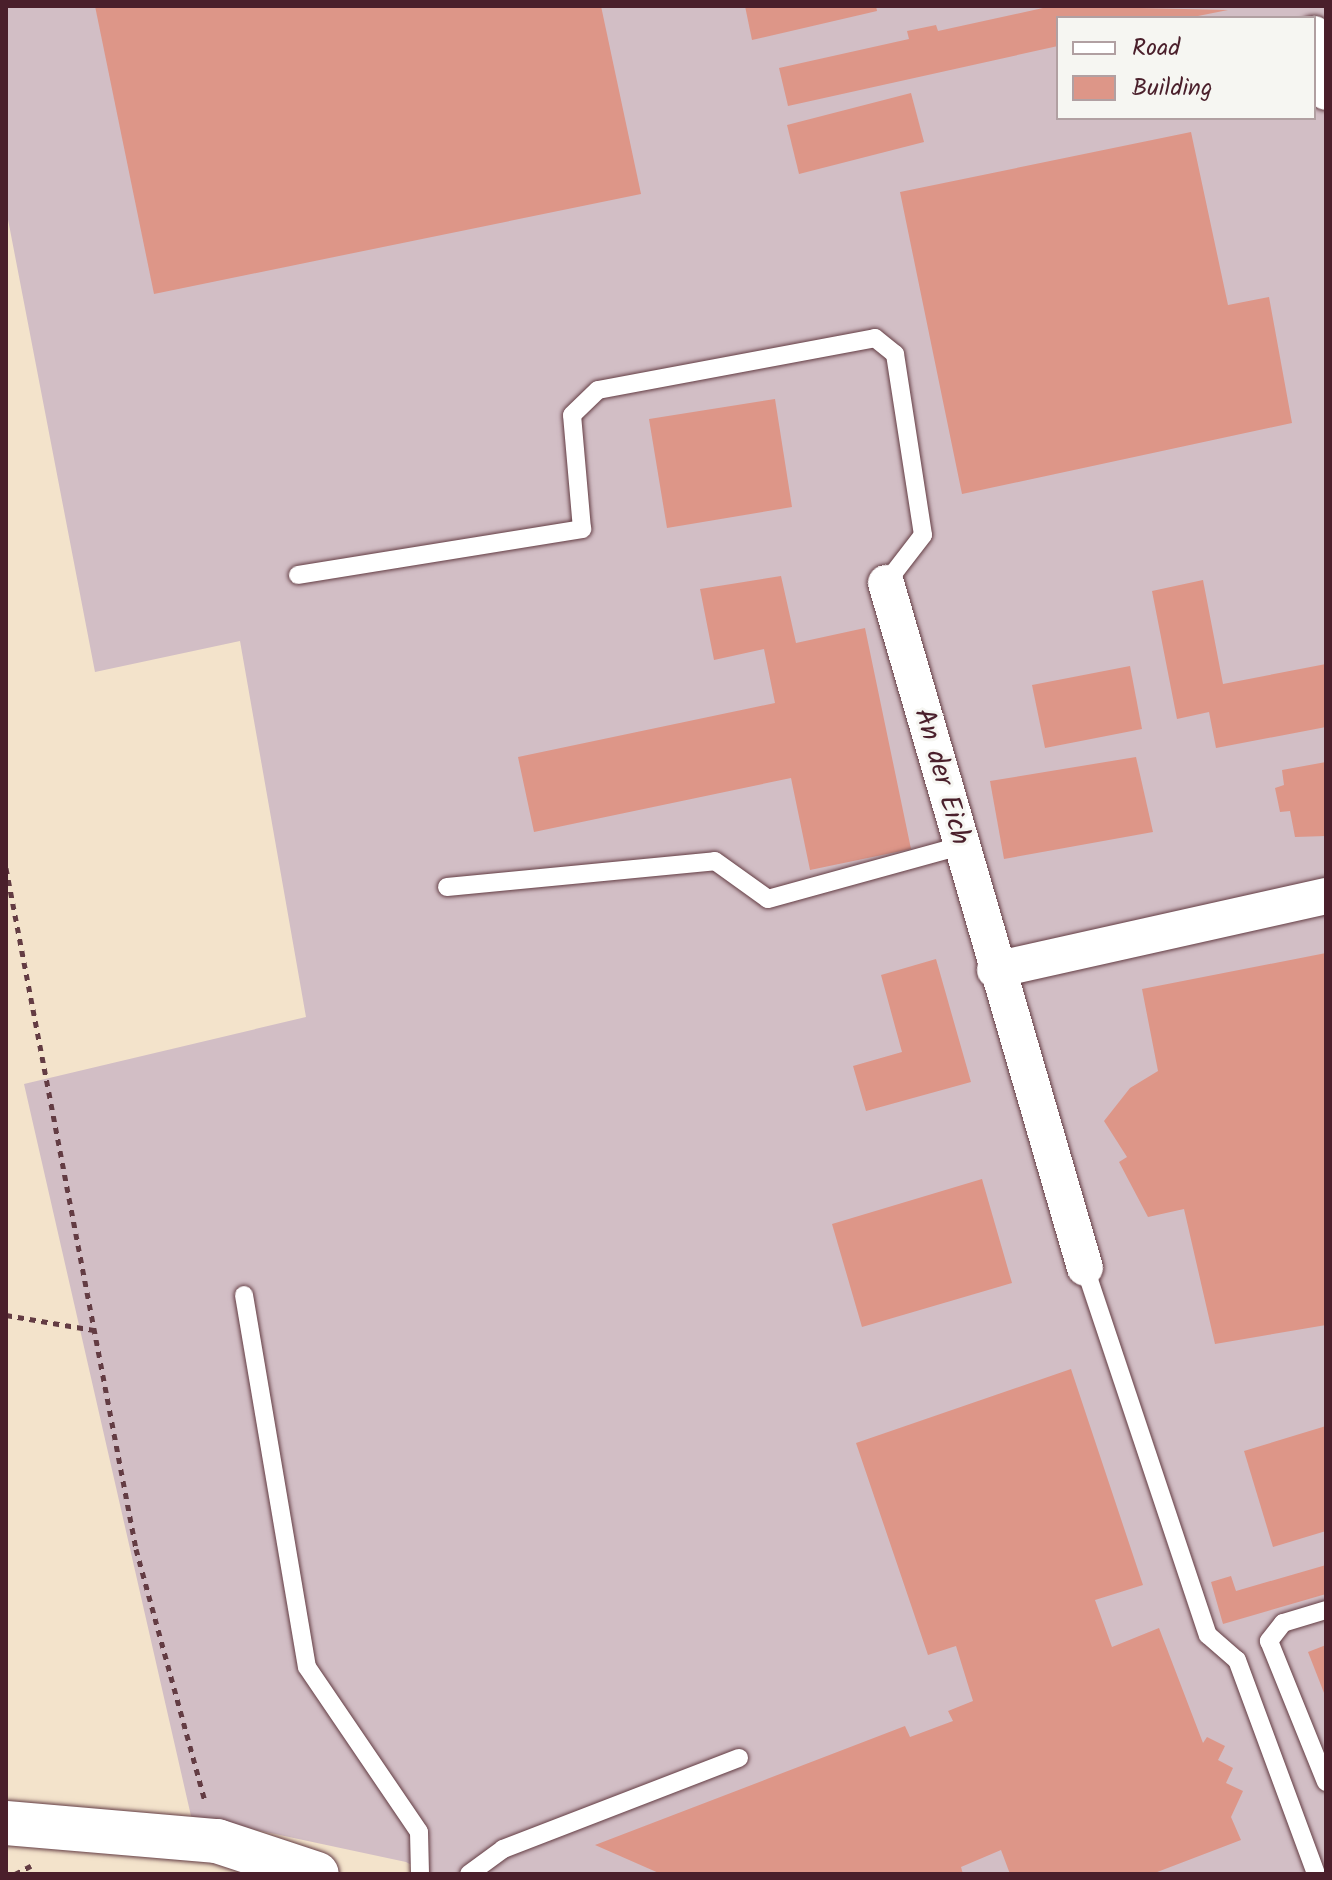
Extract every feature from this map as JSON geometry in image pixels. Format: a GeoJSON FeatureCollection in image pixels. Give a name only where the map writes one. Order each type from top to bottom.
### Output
{"type":"FeatureCollection","features":[{"type":"Feature","properties":{"kind":"street"},"geometry":{"type":"LineString","coordinates":[[1316,44],[1326,92]]}},
{"type":"Feature","properties":{"kind":"street","name":"An der Eich"},"geometry":{"type":"LineString","coordinates":[[886,583],[995,970],[1085,1268]]}},
{"type":"Feature","properties":{"kind":"street"},"geometry":{"type":"LineString","coordinates":[[995,970],[1326,896]]}},
{"type":"Feature","properties":{"kind":"street"},"geometry":{"type":"LineString","coordinates":[[6,1823],[217,1841],[317,1874]]}},
{"type":"Feature","properties":{"kind":"lane"},"geometry":{"type":"LineString","coordinates":[[298,575],[582,529],[572,415],[598,390],[875,338],[895,354],[923,535],[886,583]]}},
{"type":"Feature","properties":{"kind":"lane"},"geometry":{"type":"LineString","coordinates":[[447,887],[715,861],[768,899],[960,846]]}},
{"type":"Feature","properties":{"kind":"lane"},"geometry":{"type":"LineString","coordinates":[[1085,1268],[1208,1635],[1237,1660],[1316,1874]]}},
{"type":"Feature","properties":{"kind":"lane"},"geometry":{"type":"LineString","coordinates":[[244,1295],[307,1667],[419,1832],[420,1874]]}},
{"type":"Feature","properties":{"kind":"lane"},"geometry":{"type":"LineString","coordinates":[[1326,1610],[1283,1623],[1269,1641],[1326,1782]]}},
{"type":"Feature","properties":{"kind":"lane"},"geometry":{"type":"LineString","coordinates":[[469,1874],[503,1849],[739,1758]]}},
{"type":"Feature","properties":{"kind":"path"},"geometry":{"type":"LineString","coordinates":[[6,868],[136,1549],[217,1841]]}},
{"type":"Feature","properties":{"kind":"path"},"geometry":{"type":"LineString","coordinates":[[6,1315],[94,1330]]}},
{"type":"Feature","properties":{"kind":"shaded area"},"geometry":{"type":"Polygon","coordinates":[[[6,6],[1326,6],[1326,1874],[429,1874],[406,1862],[191,1816],[24,1084],[306,1017],[240,641],[95,672],[6,209],[6,6]]]}},
{"type":"Feature","properties":{"kind":"building"},"geometry":{"type":"Polygon","coordinates":[[[95,6],[601,6],[641,194],[154,294],[95,6]]]}},
{"type":"Feature","properties":{"kind":"building"},"geometry":{"type":"Polygon","coordinates":[[[745,6],[876,6],[877,11],[752,40],[745,6]]]}},
{"type":"Feature","properties":{"kind":"building"},"geometry":{"type":"Polygon","coordinates":[[[1052,6],[1228,10],[1198,16],[1056,16],[1056,46],[788,106],[779,68],[909,39],[907,31],[936,25],[938,31],[1052,6]]]}},
{"type":"Feature","properties":{"kind":"building"},"geometry":{"type":"Polygon","coordinates":[[[911,93],[924,142],[799,174],[787,125],[911,93]]]}},
{"type":"Feature","properties":{"kind":"building"},"geometry":{"type":"Polygon","coordinates":[[[1191,132],[1228,305],[1269,297],[1292,423],[962,494],[900,192],[1191,132]]]}},
{"type":"Feature","properties":{"kind":"building"},"geometry":{"type":"Polygon","coordinates":[[[775,399],[792,507],[667,528],[649,419],[775,399]]]}},
{"type":"Feature","properties":{"kind":"building"},"geometry":{"type":"Polygon","coordinates":[[[781,576],[796,643],[865,628],[911,849],[810,870],[791,778],[534,832],[518,757],[775,703],[764,649],[714,660],[700,589],[781,576]]]}},
{"type":"Feature","properties":{"kind":"building"},"geometry":{"type":"Polygon","coordinates":[[[1203,580],[1223,684],[1326,664],[1326,727],[1216,748],[1209,712],[1177,719],[1152,591],[1203,580]]]}},
{"type":"Feature","properties":{"kind":"building"},"geometry":{"type":"Polygon","coordinates":[[[1130,666],[1142,729],[1045,748],[1032,685],[1130,666]]]}},
{"type":"Feature","properties":{"kind":"building"},"geometry":{"type":"Polygon","coordinates":[[[1136,757],[1153,832],[1004,859],[990,781],[1136,757]]]}},
{"type":"Feature","properties":{"kind":"building"},"geometry":{"type":"Polygon","coordinates":[[[1326,762],[1326,836],[1295,837],[1290,811],[1280,812],[1275,788],[1284,785],[1282,770],[1326,762]]]}},
{"type":"Feature","properties":{"kind":"building"},"geometry":{"type":"Polygon","coordinates":[[[1326,953],[1326,1325],[1215,1344],[1184,1209],[1148,1217],[1119,1162],[1127,1157],[1104,1121],[1130,1088],[1158,1071],[1142,989],[1326,953]]]}},
{"type":"Feature","properties":{"kind":"building"},"geometry":{"type":"Polygon","coordinates":[[[936,959],[971,1082],[866,1111],[853,1066],[902,1052],[881,975],[936,959]]]}},
{"type":"Feature","properties":{"kind":"building"},"geometry":{"type":"Polygon","coordinates":[[[982,1179],[1012,1283],[862,1327],[832,1224],[982,1179]]]}},
{"type":"Feature","properties":{"kind":"building"},"geometry":{"type":"Polygon","coordinates":[[[1071,1369],[1143,1585],[1095,1600],[1112,1647],[1159,1628],[1203,1743],[1207,1737],[1225,1746],[1218,1760],[1233,1768],[1226,1783],[1243,1791],[1231,1817],[1241,1840],[1152,1874],[1010,1874],[1001,1850],[961,1867],[963,1874],[661,1874],[595,1845],[905,1726],[910,1737],[953,1721],[948,1711],[973,1701],[956,1646],[928,1655],[856,1443],[1071,1369]]]}},
{"type":"Feature","properties":{"kind":"building"},"geometry":{"type":"Polygon","coordinates":[[[1326,1426],[1326,1531],[1273,1547],[1244,1451],[1326,1426]]]}},
{"type":"Feature","properties":{"kind":"building"},"geometry":{"type":"Polygon","coordinates":[[[1326,1565],[1326,1594],[1223,1624],[1211,1582],[1231,1576],[1236,1591],[1326,1565]]]}},
{"type":"Feature","properties":{"kind":"building"},"geometry":{"type":"Polygon","coordinates":[[[1326,1645],[1326,1698],[1308,1652],[1326,1645]]]}}]}
